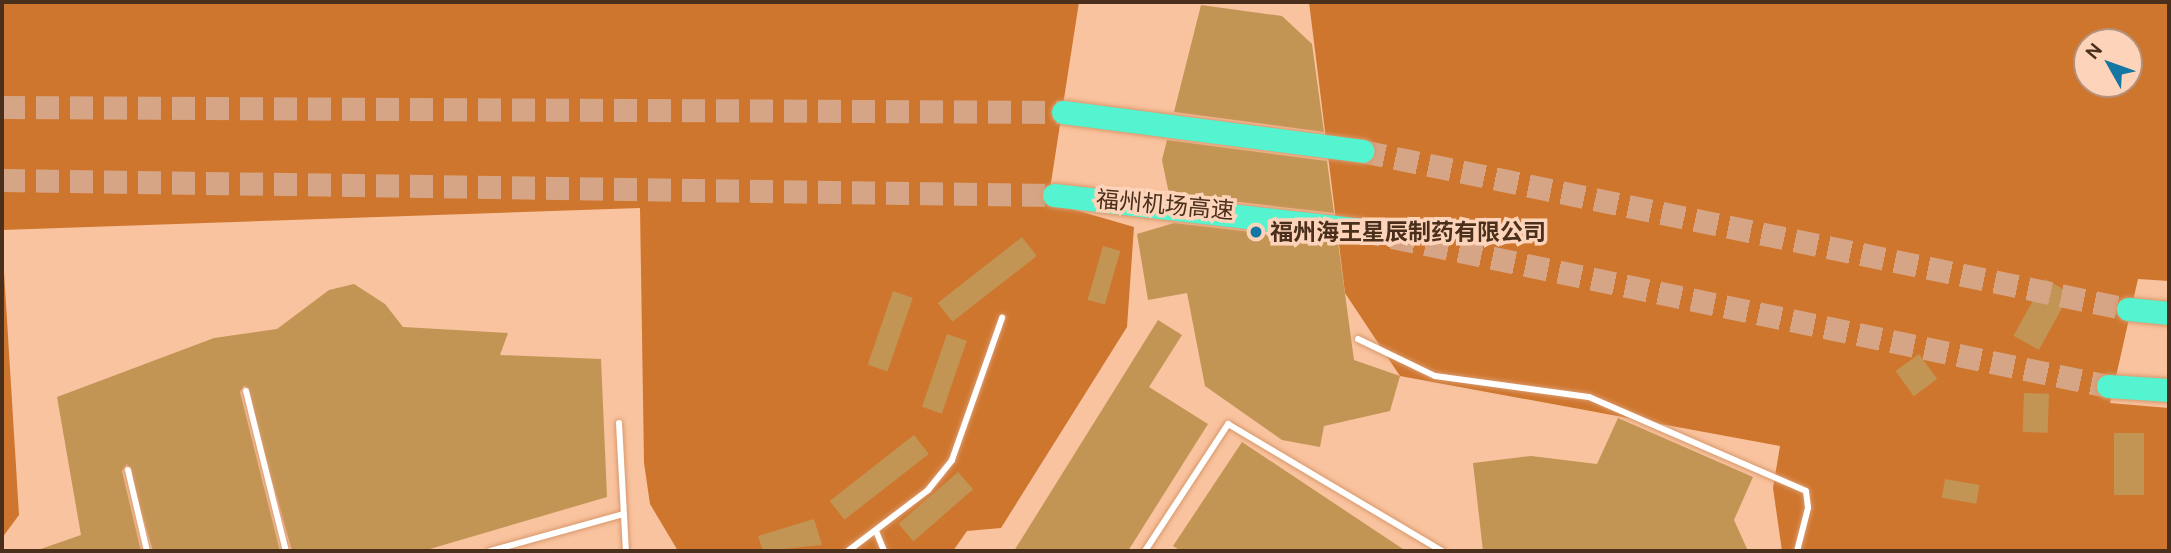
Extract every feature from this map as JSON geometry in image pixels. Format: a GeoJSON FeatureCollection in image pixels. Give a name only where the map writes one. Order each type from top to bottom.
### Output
{"type":"FeatureCollection","features":[{"type":"Feature","properties":{"kind":"highway"},"geometry":{"type":"LineString","coordinates":[[1063,112],[1362,151]]}},
{"type":"Feature","properties":{"kind":"highway","name":"福州机场高速"},"geometry":{"type":"LineString","coordinates":[[1054,195],[1359,230]]}},
{"type":"Feature","properties":{"kind":"highway"},"geometry":{"type":"LineString","coordinates":[[2128,309],[2169,313]]}},
{"type":"Feature","properties":{"kind":"highway"},"geometry":{"type":"LineString","coordinates":[[2108,386],[2169,390]]}},
{"type":"Feature","properties":{"kind":"lane"},"geometry":{"type":"LineString","coordinates":[[848,551],[928,490],[952,460],[1002,318]]}},
{"type":"Feature","properties":{"kind":"lane"},"geometry":{"type":"LineString","coordinates":[[1358,339],[1435,376],[1590,397],[1806,491],[1808,508],[1797,551]]}},
{"type":"Feature","properties":{"kind":"lane"},"geometry":{"type":"LineString","coordinates":[[246,391],[286,551]]}},
{"type":"Feature","properties":{"kind":"lane"},"geometry":{"type":"LineString","coordinates":[[619,423],[626,551]]}},
{"type":"Feature","properties":{"kind":"lane"},"geometry":{"type":"LineString","coordinates":[[1155,551],[1147,549],[1228,424],[1442,551]]}},
{"type":"Feature","properties":{"kind":"lane"},"geometry":{"type":"LineString","coordinates":[[128,470],[147,551]]}},
{"type":"Feature","properties":{"kind":"lane"},"geometry":{"type":"LineString","coordinates":[[490,551],[623,514]]}},
{"type":"Feature","properties":{"kind":"lane"},"geometry":{"type":"LineString","coordinates":[[876,531],[884,551]]}},
{"type":"Feature","properties":{"kind":"shaded area"},"geometry":{"type":"Polygon","coordinates":[[[2,2],[1079,2],[1048,202],[1134,227],[1127,327],[1001,528],[967,531],[953,551],[678,551],[650,504],[644,463],[640,208],[2,230],[2,2]]]}},
{"type":"Feature","properties":{"kind":"shaded area"},"geometry":{"type":"Polygon","coordinates":[[[1309,2],[2169,2],[2169,281],[2138,279],[2110,403],[2169,408],[2169,551],[1782,551],[1773,488],[1780,446],[1400,376],[1345,293],[1309,2]]]}},
{"type":"Feature","properties":{"kind":"shaded area"},"geometry":{"type":"Polygon","coordinates":[[[2,239],[19,515],[2,538],[2,239]]]}},
{"type":"Feature","properties":{"kind":"building"},"geometry":{"type":"Polygon","coordinates":[[[1201,5],[1282,16],[1312,44],[1324,132],[1174,112],[1201,5]]]}},
{"type":"Feature","properties":{"kind":"building"},"geometry":{"type":"Polygon","coordinates":[[[1167,140],[1327,161],[1334,213],[1169,194],[1162,160],[1167,140]]]}},
{"type":"Feature","properties":{"kind":"building"},"geometry":{"type":"Polygon","coordinates":[[[1174,223],[1338,242],[1354,360],[1400,376],[1390,411],[1324,426],[1320,447],[1282,440],[1205,386],[1187,293],[1148,300],[1137,234],[1174,223]]]}},
{"type":"Feature","properties":{"kind":"building"},"geometry":{"type":"Polygon","coordinates":[[[1022,237],[1037,256],[952,322],[938,303],[1022,237]]]}},
{"type":"Feature","properties":{"kind":"building"},"geometry":{"type":"Polygon","coordinates":[[[1103,246],[1120,251],[1105,305],[1088,300],[1103,246]]]}},
{"type":"Feature","properties":{"kind":"building"},"geometry":{"type":"Polygon","coordinates":[[[2045,279],[2070,293],[2039,350],[2013,336],[2045,279]]]}},
{"type":"Feature","properties":{"kind":"building"},"geometry":{"type":"Polygon","coordinates":[[[354,284],[385,304],[403,327],[508,333],[500,355],[601,359],[607,497],[423,551],[292,551],[245,385],[240,392],[280,551],[153,551],[127,464],[122,471],[141,551],[35,551],[81,535],[57,397],[214,338],[277,329],[329,290],[354,284]]]}},
{"type":"Feature","properties":{"kind":"building"},"geometry":{"type":"Polygon","coordinates":[[[893,291],[913,298],[887,372],[868,365],[893,291]]]}},
{"type":"Feature","properties":{"kind":"building"},"geometry":{"type":"Polygon","coordinates":[[[1158,320],[1182,335],[1149,387],[1208,424],[1128,551],[1014,551],[1158,320]]]}},
{"type":"Feature","properties":{"kind":"building"},"geometry":{"type":"Polygon","coordinates":[[[947,334],[967,341],[942,414],[922,407],[947,334]]]}},
{"type":"Feature","properties":{"kind":"building"},"geometry":{"type":"Polygon","coordinates":[[[1919,354],[1937,379],[1914,396],[1896,371],[1919,354]]]}},
{"type":"Feature","properties":{"kind":"building"},"geometry":{"type":"Polygon","coordinates":[[[2024,393],[2049,394],[2048,433],[2023,432],[2024,393]]]}},
{"type":"Feature","properties":{"kind":"building"},"geometry":{"type":"Polygon","coordinates":[[[1618,418],[1753,477],[1734,520],[1748,551],[1483,551],[1473,463],[1531,456],[1597,464],[1618,418]]]}},
{"type":"Feature","properties":{"kind":"building"},"geometry":{"type":"Polygon","coordinates":[[[2114,433],[2144,433],[2144,495],[2114,495],[2114,433]]]}},
{"type":"Feature","properties":{"kind":"building"},"geometry":{"type":"Polygon","coordinates":[[[914,435],[929,454],[844,520],[830,501],[914,435]]]}},
{"type":"Feature","properties":{"kind":"building"},"geometry":{"type":"Polygon","coordinates":[[[1242,442],[1406,551],[1181,551],[1173,546],[1242,442]]]}},
{"type":"Feature","properties":{"kind":"building"},"geometry":{"type":"Polygon","coordinates":[[[958,472],[973,489],[913,541],[898,524],[958,472]]]}},
{"type":"Feature","properties":{"kind":"building"},"geometry":{"type":"Polygon","coordinates":[[[1945,479],[1979,485],[1976,504],[1942,498],[1945,479]]]}},
{"type":"Feature","properties":{"kind":"building"},"geometry":{"type":"Polygon","coordinates":[[[814,519],[822,545],[763,551],[758,536],[814,519]]]}},
{"type":"Feature","properties":{"kind":"tunnel"},"geometry":{"type":"LineString","coordinates":[[2,107],[1063,112]]}},
{"type":"Feature","properties":{"kind":"tunnel"},"geometry":{"type":"LineString","coordinates":[[1362,151],[2128,309]]}},
{"type":"Feature","properties":{"kind":"tunnel"},"geometry":{"type":"LineString","coordinates":[[2,180],[1054,195]]}},
{"type":"Feature","properties":{"kind":"tunnel"},"geometry":{"type":"LineString","coordinates":[[1359,230],[2108,386]]}},
{"type":"Feature","properties":{"kind":"place","name":"福州海王星辰制药有限公司"},"geometry":{"type":"Point","coordinates":[1256,232]}}]}
